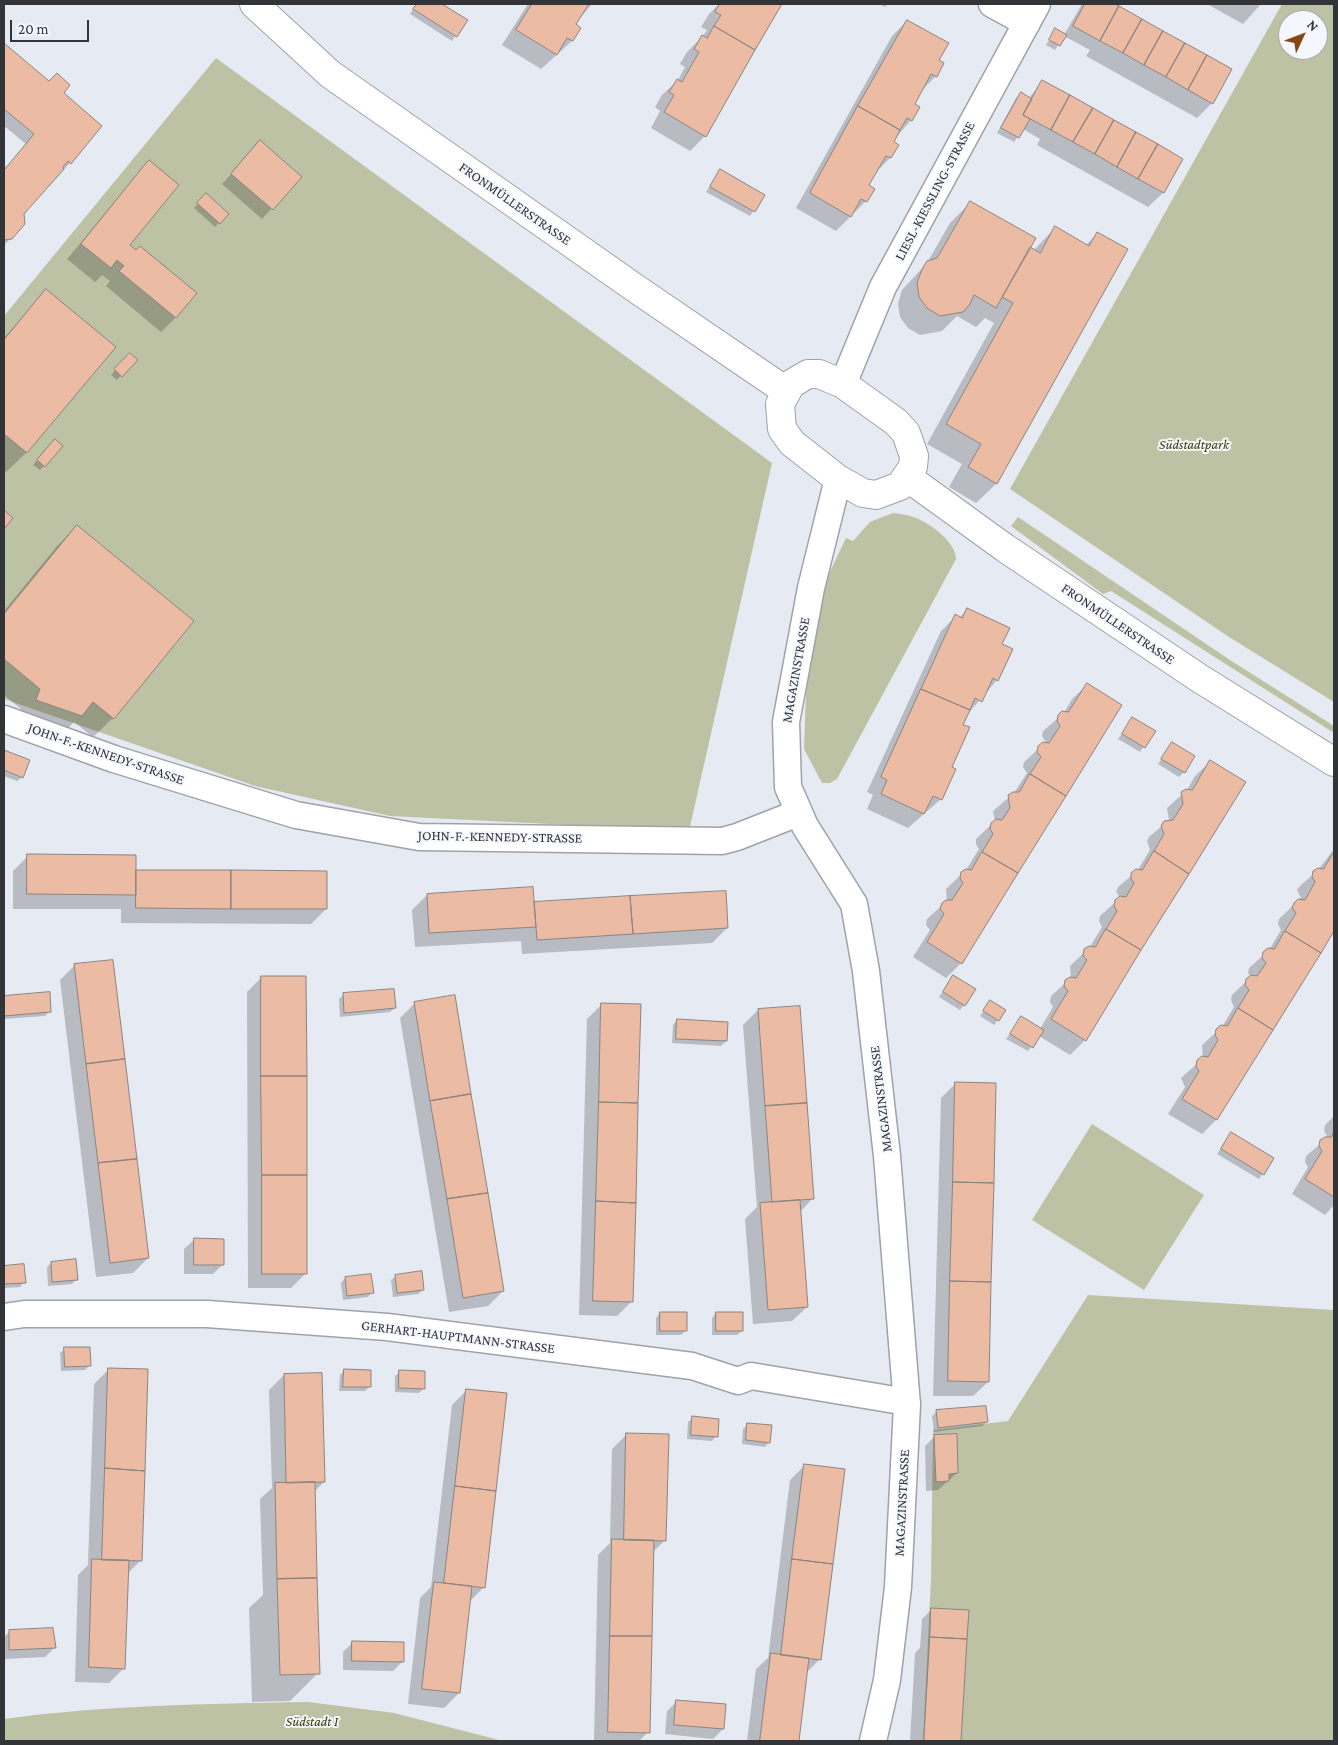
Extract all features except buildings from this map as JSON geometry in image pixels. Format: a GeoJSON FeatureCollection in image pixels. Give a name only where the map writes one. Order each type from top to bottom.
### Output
{"type":"FeatureCollection","features":[{"type":"Feature","properties":{"kind":"main road","name":"FRONMÜLLERSTRASSE"},"geometry":{"type":"LineString","coordinates":[[254,4],[330,74],[635,288],[786,391]]}},
{"type":"Feature","properties":{"kind":"main road"},"geometry":{"type":"LineString","coordinates":[[808,374],[819,374],[843,384],[896,422],[906,433],[914,456],[913,467],[900,486],[876,496],[863,493],[838,479],[792,442],[782,429],[780,404],[786,391],[798,378],[808,374]]}},
{"type":"Feature","properties":{"kind":"main road","name":"FRONMÜLLERSTRASSE"},"geometry":{"type":"LineString","coordinates":[[907,477],[1005,548],[1198,678],[1334,762]]}},
{"type":"Feature","properties":{"kind":"street"},"geometry":{"type":"LineString","coordinates":[[992,4],[1032,13]]}},
{"type":"Feature","properties":{"kind":"street","name":"LIESL-KIESSLING-STRASSE"},"geometry":{"type":"LineString","coordinates":[[843,384],[883,287],[1032,13]]}},
{"type":"Feature","properties":{"kind":"street","name":"MAGAZINSTRASSE"},"geometry":{"type":"LineString","coordinates":[[838,479],[810,588],[786,722],[788,787],[798,813],[854,904],[866,971],[887,1156],[907,1402],[898,1587],[887,1680],[872,1741]]}},
{"type":"Feature","properties":{"kind":"street","name":"JOHN-F.-KENNEDY-STRASSE"},"geometry":{"type":"LineString","coordinates":[[4,719],[114,759],[296,815],[420,837],[722,841],[737,838],[798,813]]}},
{"type":"Feature","properties":{"kind":"street","name":"GERHART-HAUPTMANN-STRASSE"},"geometry":{"type":"LineString","coordinates":[[4,1316],[24,1314],[207,1314],[387,1327],[692,1366],[738,1381],[752,1376],[907,1402]]}},
{"type":"Feature","properties":{"kind":"green space","name":"Südstadtpark"},"geometry":{"type":"Polygon","coordinates":[[[1282,4],[1334,4],[1334,702],[1229,637],[1010,489],[1278,11],[1278,60],[1328,60],[1328,10],[1279,10],[1282,4]]]}},
{"type":"Feature","properties":{"kind":"green space"},"geometry":{"type":"Polygon","coordinates":[[[216,58],[772,463],[689,831],[390,816],[255,786],[4,699],[4,316],[216,58]]]}},
{"type":"Feature","properties":{"kind":"green space"},"geometry":{"type":"Polygon","coordinates":[[[893,513],[913,517],[942,534],[952,546],[956,559],[837,779],[830,783],[822,783],[804,749],[806,695],[812,641],[827,578],[846,538],[853,541],[870,522],[893,513]]]}},
{"type":"Feature","properties":{"kind":"green space"},"geometry":{"type":"Polygon","coordinates":[[[1018,517],[1230,660],[1334,726],[1334,733],[1111,591],[1103,594],[1011,526],[1018,517]]]}},
{"type":"Feature","properties":{"kind":"green space"},"geometry":{"type":"Polygon","coordinates":[[[1092,1124],[1204,1195],[1144,1290],[1032,1220],[1092,1124]]]}},
{"type":"Feature","properties":{"kind":"green space"},"geometry":{"type":"Polygon","coordinates":[[[1088,1295],[1334,1310],[1334,1741],[923,1741],[931,1580],[933,1430],[1008,1421],[1088,1295]]]}},
{"type":"Feature","properties":{"kind":"green space","name":"Südstadt I"},"geometry":{"type":"Polygon","coordinates":[[[308,1702],[394,1713],[503,1741],[4,1741],[4,1719],[42,1714],[118,1708],[308,1702]]]}}]}
